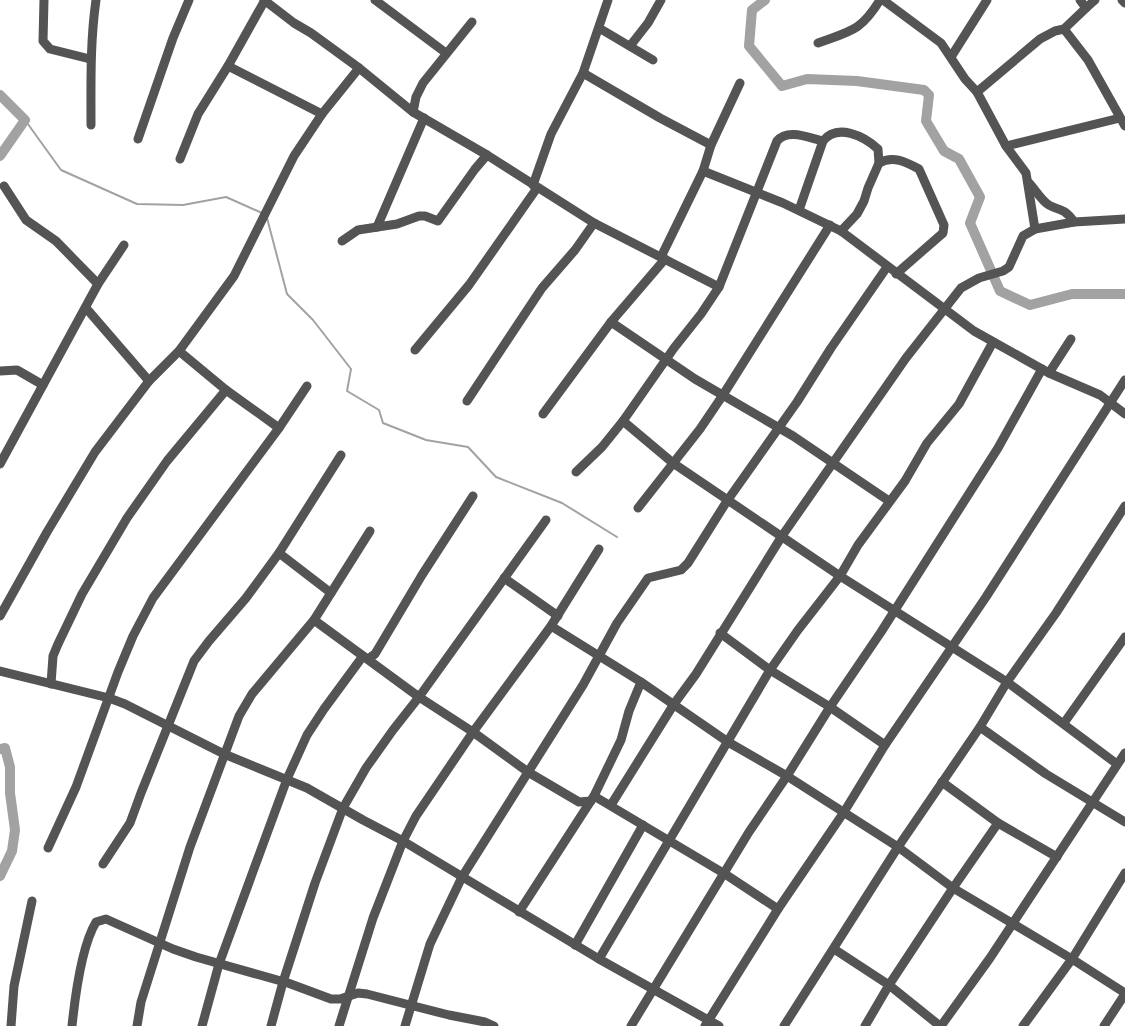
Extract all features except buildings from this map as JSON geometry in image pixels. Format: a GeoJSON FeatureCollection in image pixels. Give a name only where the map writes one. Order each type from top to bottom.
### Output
{"type":"FeatureCollection","features":[{"type":"Feature","properties":{"kind":"street"},"geometry":{"type":"LineString","coordinates":[[44,0],[44,41],[46,46],[50,49],[90,59]]}},
{"type":"Feature","properties":{"kind":"street"},"geometry":{"type":"LineString","coordinates":[[91,125],[90,59],[96,0]]}},
{"type":"Feature","properties":{"kind":"street"},"geometry":{"type":"LineString","coordinates":[[138,139],[173,38],[189,0]]}},
{"type":"Feature","properties":{"kind":"street"},"geometry":{"type":"LineString","coordinates":[[180,159],[198,114],[228,66],[265,0],[294,23],[359,68],[413,112],[487,155],[594,223],[719,286]]}},
{"type":"Feature","properties":{"kind":"street"},"geometry":{"type":"LineString","coordinates":[[375,0],[446,53]]}},
{"type":"Feature","properties":{"kind":"street"},"geometry":{"type":"LineString","coordinates":[[415,350],[469,285],[535,186],[551,134],[582,73],[608,0]]}},
{"type":"Feature","properties":{"kind":"street"},"geometry":{"type":"LineString","coordinates":[[630,46],[648,22],[661,0]]}},
{"type":"Feature","properties":{"kind":"street"},"geometry":{"type":"LineString","coordinates":[[818,43],[858,28],[882,0],[941,43],[965,79],[977,92],[1006,146],[1022,167],[1028,182],[1034,229]]}},
{"type":"Feature","properties":{"kind":"street"},"geometry":{"type":"LineString","coordinates":[[951,57],[986,0]]}},
{"type":"Feature","properties":{"kind":"street"},"geometry":{"type":"LineString","coordinates":[[977,92],[1040,39],[1055,31],[1064,29],[1083,4],[1095,0]]}},
{"type":"Feature","properties":{"kind":"street"},"geometry":{"type":"LineString","coordinates":[[1122,0],[1125,3]]}},
{"type":"Feature","properties":{"kind":"street"},"geometry":{"type":"LineString","coordinates":[[413,112],[416,97],[423,83],[472,22]]}},
{"type":"Feature","properties":{"kind":"street"},"geometry":{"type":"LineString","coordinates":[[599,28],[653,60]]}},
{"type":"Feature","properties":{"kind":"street"},"geometry":{"type":"LineString","coordinates":[[1006,146],[1123,122],[1088,60],[1064,29]]}},
{"type":"Feature","properties":{"kind":"street"},"geometry":{"type":"LineString","coordinates":[[228,66],[322,114]]}},
{"type":"Feature","properties":{"kind":"street"},"geometry":{"type":"LineString","coordinates":[[0,616],[95,452],[149,381],[178,351],[234,276],[294,156],[322,114],[359,68]]}},
{"type":"Feature","properties":{"kind":"street"},"geometry":{"type":"LineString","coordinates":[[582,73],[711,145]]}},
{"type":"Feature","properties":{"kind":"street"},"geometry":{"type":"LineString","coordinates":[[543,414],[611,322],[663,258],[703,171],[711,145],[740,83]]}},
{"type":"Feature","properties":{"kind":"street"},"geometry":{"type":"LineString","coordinates":[[377,227],[424,118]]}},
{"type":"Feature","properties":{"kind":"street"},"geometry":{"type":"LineString","coordinates":[[798,210],[823,141],[827,136],[839,133],[862,137],[878,148],[879,163],[860,208],[841,231]]}},
{"type":"Feature","properties":{"kind":"street"},"geometry":{"type":"LineString","coordinates":[[576,472],[602,447],[623,421],[674,348],[701,314],[719,286],[777,141],[780,137],[787,134],[823,141]]}},
{"type":"Feature","properties":{"kind":"street"},"geometry":{"type":"LineString","coordinates":[[342,241],[358,230],[397,224],[423,215],[438,221],[487,155]]}},
{"type":"Feature","properties":{"kind":"street"},"geometry":{"type":"LineString","coordinates":[[879,163],[886,159],[892,159],[905,162],[919,169],[944,225],[943,233],[896,274]]}},
{"type":"Feature","properties":{"kind":"street"},"geometry":{"type":"LineString","coordinates":[[703,171],[830,224],[974,331],[1046,371],[1100,395],[1125,414]]}},
{"type":"Feature","properties":{"kind":"street"},"geometry":{"type":"LineString","coordinates":[[1028,182],[1044,201],[1066,212],[1074,222]]}},
{"type":"Feature","properties":{"kind":"street"},"geometry":{"type":"LineString","coordinates":[[4,186],[26,220],[56,241],[98,284]]}},
{"type":"Feature","properties":{"kind":"street"},"geometry":{"type":"LineString","coordinates":[[611,805],[782,536],[906,358],[961,288],[990,274],[1002,271],[1009,266],[1023,236],[1034,229],[1074,222],[1125,219]]}},
{"type":"Feature","properties":{"kind":"street"},"geometry":{"type":"LineString","coordinates":[[467,400],[542,288],[576,250],[594,223]]}},
{"type":"Feature","properties":{"kind":"street"},"geometry":{"type":"LineString","coordinates":[[638,508],[700,429],[723,395],[830,224]]}},
{"type":"Feature","properties":{"kind":"street"},"geometry":{"type":"LineString","coordinates":[[0,464],[98,284],[124,245]]}},
{"type":"Feature","properties":{"kind":"street"},"geometry":{"type":"LineString","coordinates":[[405,1026],[430,944],[462,877],[583,685],[617,623],[648,578],[681,570],[688,563],[727,501],[779,428],[826,354],[887,267]]}},
{"type":"Feature","properties":{"kind":"street"},"geometry":{"type":"LineString","coordinates":[[86,308],[149,381]]}},
{"type":"Feature","properties":{"kind":"street"},"geometry":{"type":"LineString","coordinates":[[611,322],[666,361],[779,428],[889,500]]}},
{"type":"Feature","properties":{"kind":"street"},"geometry":{"type":"LineString","coordinates":[[631,1026],[655,990],[749,832],[788,776],[830,707],[895,610],[1046,371],[1071,339]]}},
{"type":"Feature","properties":{"kind":"street"},"geometry":{"type":"LineString","coordinates":[[599,959],[770,670],[840,576],[858,545],[889,500],[905,481],[927,443],[959,404],[993,342]]}},
{"type":"Feature","properties":{"kind":"street"},"geometry":{"type":"LineString","coordinates":[[178,351],[226,390],[279,428]]}},
{"type":"Feature","properties":{"kind":"street"},"geometry":{"type":"LineString","coordinates":[[0,371],[18,370],[43,385]]}},
{"type":"Feature","properties":{"kind":"street"},"geometry":{"type":"LineString","coordinates":[[707,1023],[778,909],[844,812],[885,745],[952,648],[1125,380]]}},
{"type":"Feature","properties":{"kind":"street"},"geometry":{"type":"LineString","coordinates":[[48,848],[76,787],[133,636],[153,598],[279,428],[306,386]]}},
{"type":"Feature","properties":{"kind":"street"},"geometry":{"type":"LineString","coordinates":[[51,684],[53,656],[82,594],[122,527],[167,461],[226,390]]}},
{"type":"Feature","properties":{"kind":"street"},"geometry":{"type":"LineString","coordinates":[[623,421],[672,463],[840,576],[1007,682],[1117,764]]}},
{"type":"Feature","properties":{"kind":"street"},"geometry":{"type":"LineString","coordinates":[[103,864],[134,813],[194,661],[246,598],[279,553],[341,455]]}},
{"type":"Feature","properties":{"kind":"street"},"geometry":{"type":"LineString","coordinates":[[202,1026],[218,964],[287,779],[307,735],[324,709],[370,658],[473,496]]}},
{"type":"Feature","properties":{"kind":"street"},"geometry":{"type":"LineString","coordinates":[[784,1026],[898,847],[980,726],[1007,682],[1056,613],[1125,506]]}},
{"type":"Feature","properties":{"kind":"street"},"geometry":{"type":"LineString","coordinates":[[271,1026],[315,883],[343,808],[366,768],[546,520]]}},
{"type":"Feature","properties":{"kind":"street"},"geometry":{"type":"LineString","coordinates":[[137,1026],[141,1002],[190,848],[243,708],[314,620],[370,531]]}},
{"type":"Feature","properties":{"kind":"street"},"geometry":{"type":"LineString","coordinates":[[339,1026],[373,918],[403,842],[416,816],[473,732],[558,616],[599,549]]}},
{"type":"Feature","properties":{"kind":"street"},"geometry":{"type":"LineString","coordinates":[[279,553],[331,593]]}},
{"type":"Feature","properties":{"kind":"street"},"geometry":{"type":"LineString","coordinates":[[504,578],[558,616]]}},
{"type":"Feature","properties":{"kind":"street"},"geometry":{"type":"LineString","coordinates":[[314,620],[370,658],[419,697],[473,732],[528,772],[579,802],[583,815]]}},
{"type":"Feature","properties":{"kind":"street"},"geometry":{"type":"LineString","coordinates":[[551,626],[641,682],[728,742],[788,776],[898,847],[953,888],[1072,959],[1125,994],[1104,1026]]}},
{"type":"Feature","properties":{"kind":"street"},"geometry":{"type":"LineString","coordinates":[[720,633],[770,670],[830,707],[885,745]]}},
{"type":"Feature","properties":{"kind":"street"},"geometry":{"type":"LineString","coordinates":[[1064,723],[1125,637]]}},
{"type":"Feature","properties":{"kind":"street"},"geometry":{"type":"LineString","coordinates":[[0,671],[108,698],[139,711],[224,754],[307,788],[655,990],[707,1023],[719,1026]]}},
{"type":"Feature","properties":{"kind":"street"},"geometry":{"type":"LineString","coordinates":[[519,912],[593,798],[621,740],[629,711],[641,682]]}},
{"type":"Feature","properties":{"kind":"street"},"geometry":{"type":"LineString","coordinates":[[980,726],[1046,774],[1125,822]]}},
{"type":"Feature","properties":{"kind":"street"},"geometry":{"type":"LineString","coordinates":[[834,949],[889,985],[941,1026],[976,979],[1125,753]]}},
{"type":"Feature","properties":{"kind":"street"},"geometry":{"type":"LineString","coordinates":[[942,782],[998,823],[1057,857]]}},
{"type":"Feature","properties":{"kind":"street"},"geometry":{"type":"LineString","coordinates":[[579,802],[593,798],[611,805],[725,874],[778,909]]}},
{"type":"Feature","properties":{"kind":"street"},"geometry":{"type":"LineString","coordinates":[[865,1026],[889,985],[998,823]]}},
{"type":"Feature","properties":{"kind":"street"},"geometry":{"type":"LineString","coordinates":[[575,945],[643,825]]}},
{"type":"Feature","properties":{"kind":"street"},"geometry":{"type":"LineString","coordinates":[[1023,1026],[1072,959],[1125,873]]}},
{"type":"Feature","properties":{"kind":"street"},"geometry":{"type":"LineString","coordinates":[[11,1026],[14,986],[32,901]]}},
{"type":"Feature","properties":{"kind":"street"},"geometry":{"type":"LineString","coordinates":[[72,1026],[82,962],[96,922],[106,919],[173,949],[283,982],[331,999],[340,999],[358,993],[367,994],[488,1025]]}},
{"type":"Feature","properties":{"kind":"waterway"},"geometry":{"type":"LineString","coordinates":[[765,0],[752,10],[749,46],[782,86],[807,79],[857,81],[924,90],[929,95],[926,121],[944,151],[959,159],[980,197],[970,223],[1000,291],[1030,305],[1072,294],[1125,294]]}},
{"type":"Feature","properties":{"kind":"waterway"},"geometry":{"type":"LineString","coordinates":[[0,95],[25,120],[0,156]]}},
{"type":"Feature","properties":{"kind":"waterway"},"geometry":{"type":"LineString","coordinates":[[25,120],[61,170],[137,204],[183,205],[226,197],[262,213]]}},
{"type":"Feature","properties":{"kind":"waterway"},"geometry":{"type":"LineString","coordinates":[[267,218],[287,294],[313,320],[351,369],[347,391],[379,410],[383,423],[426,440],[468,447],[496,477],[562,503],[617,537]]}},
{"type":"Feature","properties":{"kind":"waterway"},"geometry":{"type":"LineString","coordinates":[[0,749],[5,748],[10,767],[10,793],[15,830],[12,851],[0,876]]}}]}
